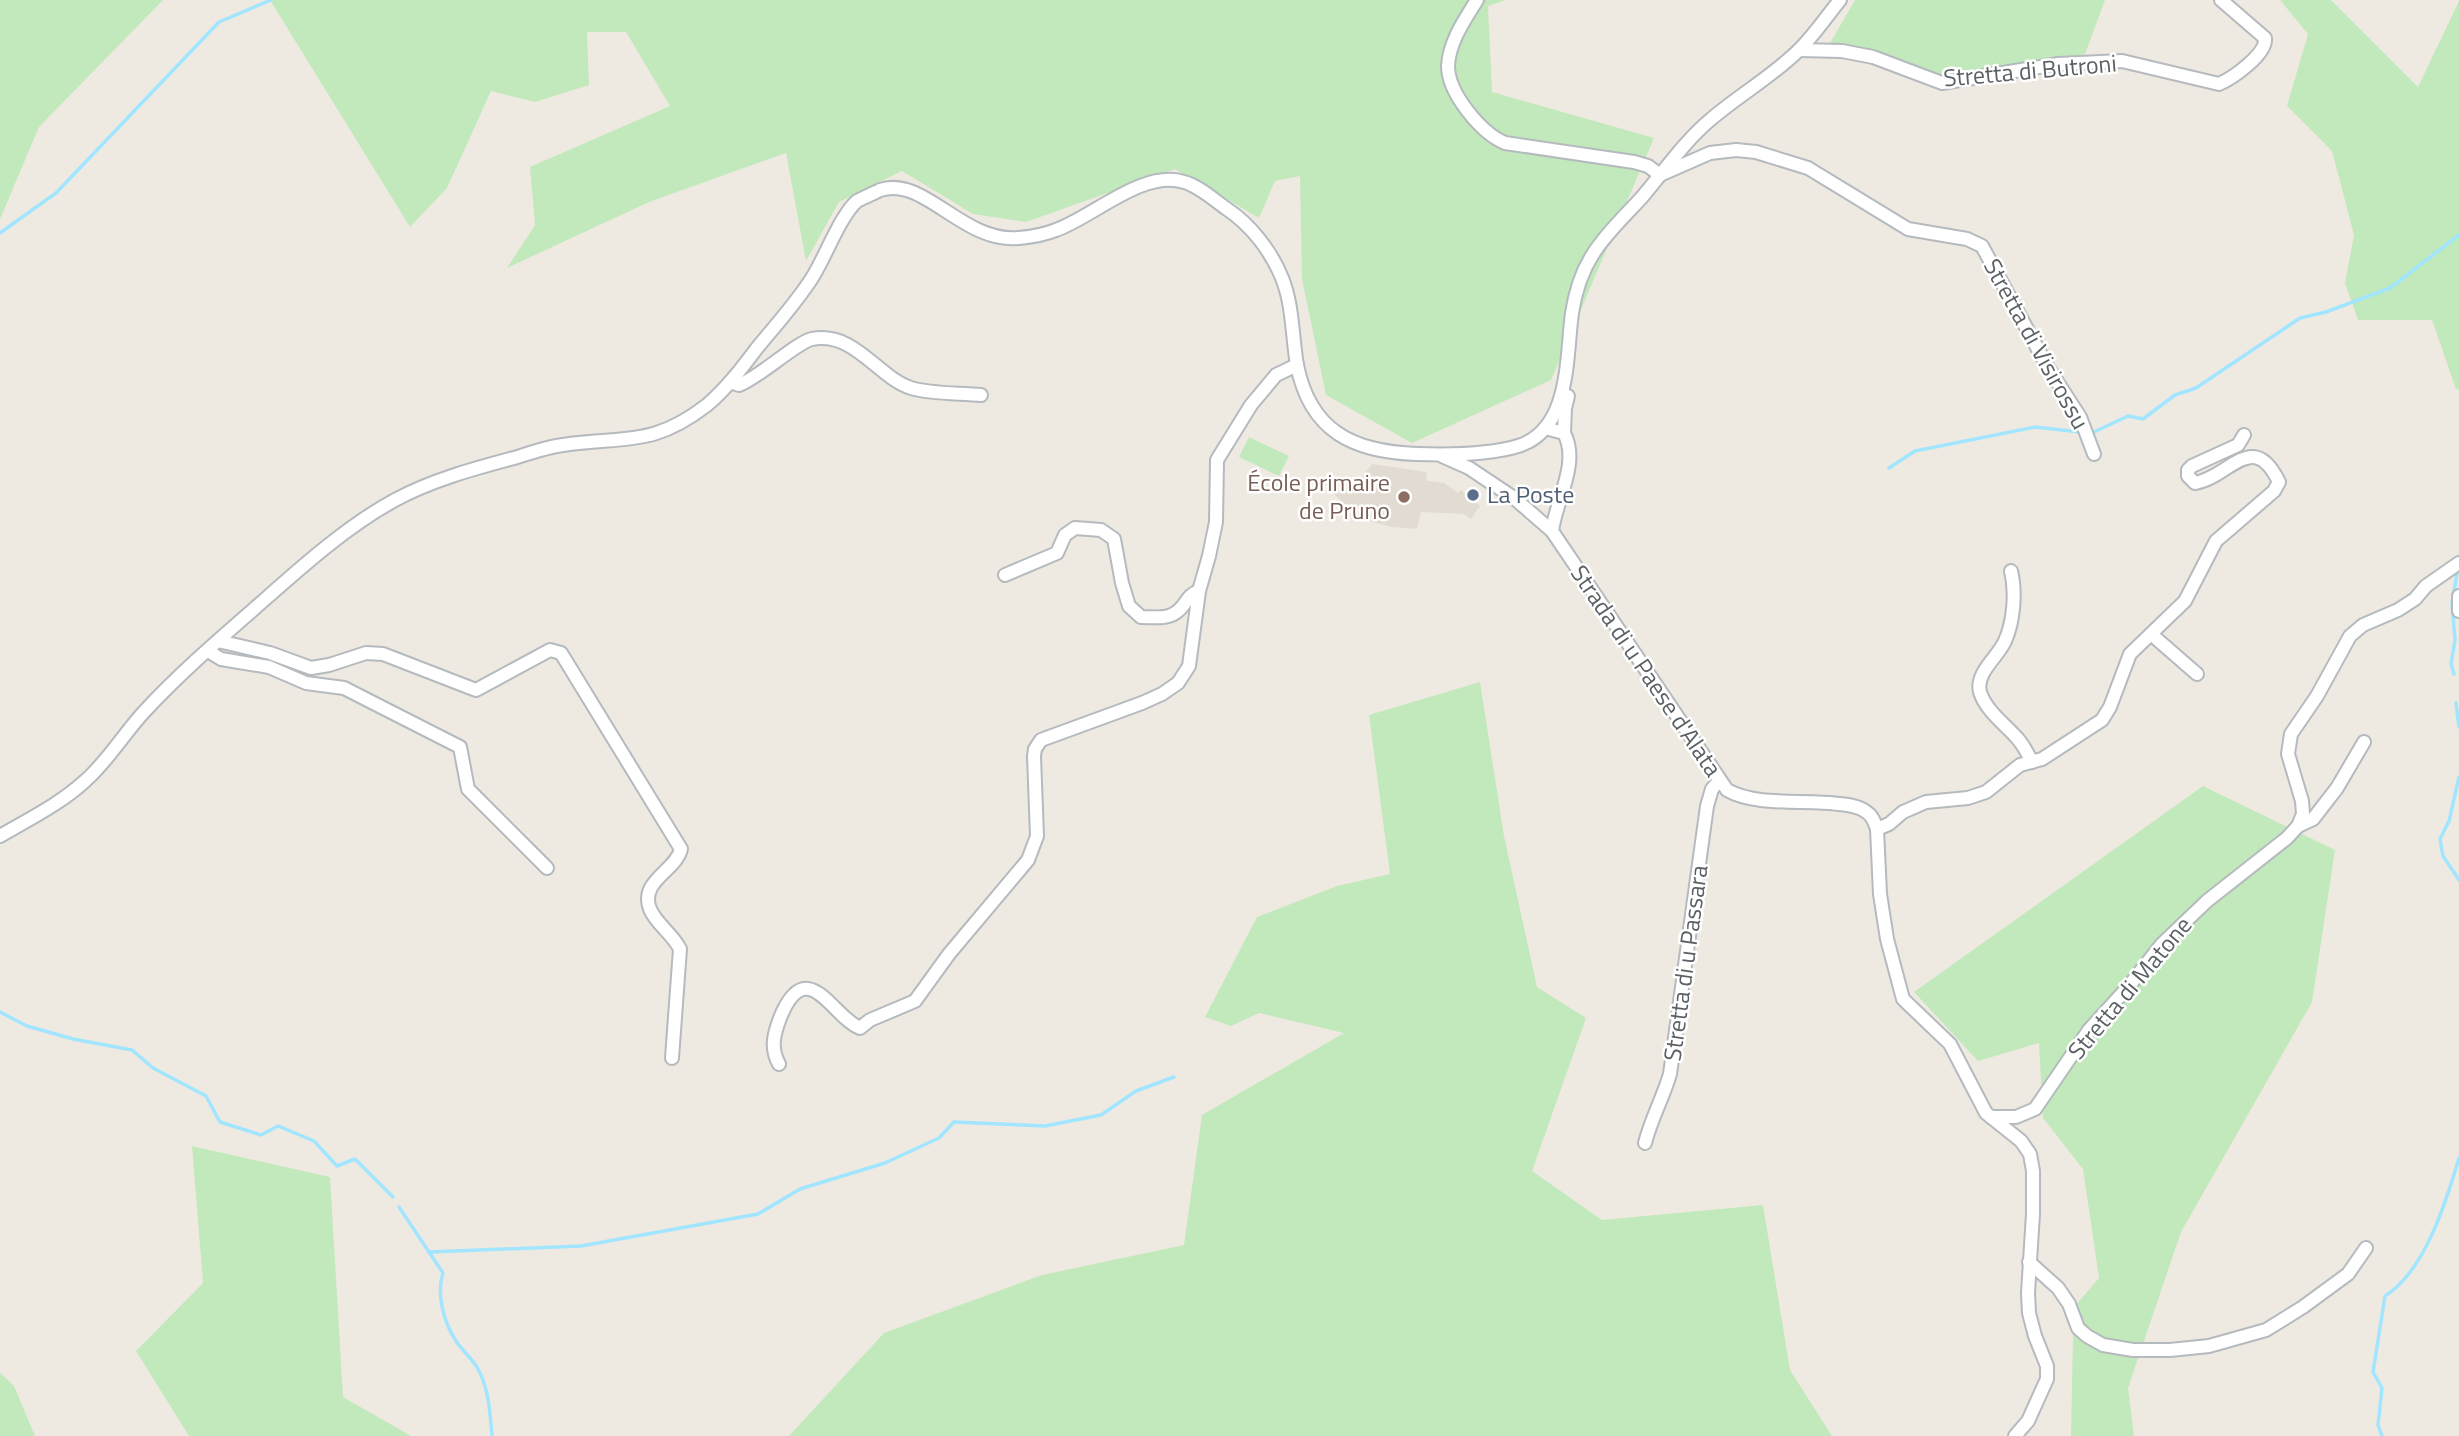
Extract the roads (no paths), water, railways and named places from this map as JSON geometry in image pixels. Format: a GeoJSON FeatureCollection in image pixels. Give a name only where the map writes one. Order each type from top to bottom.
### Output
{"type":"FeatureCollection","features":[{"type":"Feature","properties":{"kind":"street"},"geometry":{"type":"LineString","coordinates":[[1477,0],[1451,49],[1448,68],[1464,109],[1492,138],[1505,143],[1634,162],[1648,166],[1660,175]]}},
{"type":"Feature","properties":{"kind":"street"},"geometry":{"type":"LineString","coordinates":[[0,836],[56,804],[89,778],[144,712],[208,650],[309,560],[388,504],[425,486],[474,469],[559,445],[656,435],[676,426],[710,402],[730,382],[813,276],[844,219],[857,201],[878,191],[894,187],[908,189],[974,230],[1015,239],[1057,230],[1139,187],[1161,181],[1177,180],[1189,183],[1242,220],[1270,254],[1283,279],[1297,365],[1306,399],[1320,419],[1335,431],[1356,444],[1379,450],[1438,454],[1519,446],[1545,428],[1557,407],[1565,380],[1572,314],[1579,284],[1593,254],[1682,147],[1708,122],[1799,50],[1840,0]]}},
{"type":"Feature","properties":{"kind":"street","name":"Stretta di Butroni"},"geometry":{"type":"LineString","coordinates":[[1799,50],[1842,51],[1873,57],[1942,83],[2057,64],[2122,61],[2219,84],[2246,66],[2266,43],[2265,38],[2221,0]]}},
{"type":"Feature","properties":{"kind":"street","name":"Stretta di Visirossu"},"geometry":{"type":"LineString","coordinates":[[1660,175],[1710,153],[1737,150],[1756,152],[1808,168],[1909,229],[1968,239],[1982,246],[2047,366],[2080,416],[2094,454]]}},
{"type":"Feature","properties":{"kind":"street"},"geometry":{"type":"LineString","coordinates":[[730,382],[739,385],[753,380],[809,340],[828,338],[863,353],[896,381],[912,389],[981,395]]}},
{"type":"Feature","properties":{"kind":"street"},"geometry":{"type":"LineString","coordinates":[[779,1064],[774,1054],[776,1030],[790,999],[798,992],[809,989],[818,992],[827,998],[850,1024],[860,1028],[870,1020],[915,1001],[949,954],[1028,859],[1037,836],[1035,749],[1041,740],[1142,703],[1178,683],[1189,666],[1199,591],[1216,522],[1217,460],[1251,405],[1276,376],[1297,365]]}},
{"type":"Feature","properties":{"kind":"street"},"geometry":{"type":"LineString","coordinates":[[1552,531],[1567,470],[1568,442],[1564,433],[1569,390],[1565,380]]}},
{"type":"Feature","properties":{"kind":"street"},"geometry":{"type":"LineString","coordinates":[[1545,428],[1564,433]]}},
{"type":"Feature","properties":{"kind":"street"},"geometry":{"type":"LineString","coordinates":[[2015,1436],[2028,1421],[2047,1379],[2047,1366],[2029,1313],[2033,1171],[2029,1154],[2021,1141],[1986,1113],[1973,1093],[1950,1044],[1903,999],[1887,939],[1880,894],[1877,829],[1889,824],[1903,812],[1926,802],[1968,798],[1986,792],[2020,765],[2042,760],[2102,720],[2110,707],[2130,654],[2185,601],[2216,541],[2274,491],[2279,482],[2261,458],[2255,456],[2246,456],[2204,481],[2195,483],[2188,475],[2192,466],[2238,445],[2244,435]]}},
{"type":"Feature","properties":{"kind":"street","name":"Strada di u Paese d'Alata"},"geometry":{"type":"LineString","coordinates":[[1438,454],[1469,468],[1514,498],[1552,531],[1727,790],[1737,796],[1763,800],[1816,801],[1859,808],[1868,813],[1877,829]]}},
{"type":"Feature","properties":{"kind":"street"},"geometry":{"type":"LineString","coordinates":[[1005,575],[1056,553],[1065,535],[1075,528],[1101,530],[1114,538],[1129,606],[1141,617],[1164,618],[1178,612],[1190,594],[1199,591]]}},
{"type":"Feature","properties":{"kind":"street"},"geometry":{"type":"LineString","coordinates":[[2298,826],[2303,814],[2302,801],[2288,754],[2291,734],[2317,696],[2350,636],[2363,625],[2398,610],[2415,599],[2426,586],[2459,563]]}},
{"type":"Feature","properties":{"kind":"street"},"geometry":{"type":"LineString","coordinates":[[2011,571],[2014,583],[2010,629],[2005,643],[1981,676],[1979,684],[1981,696],[1998,720],[2018,739],[2032,761]]}},
{"type":"Feature","properties":{"kind":"street"},"geometry":{"type":"LineString","coordinates":[[2459,597],[2459,611]]}},
{"type":"Feature","properties":{"kind":"street"},"geometry":{"type":"LineString","coordinates":[[2151,634],[2196,674]]}},
{"type":"Feature","properties":{"kind":"street"},"geometry":{"type":"LineString","coordinates":[[218,641],[270,653],[311,668],[330,665],[366,653],[383,654],[476,690],[550,650],[561,653],[681,849],[679,859],[655,879],[648,895],[649,908],[656,919],[674,936],[680,949],[672,1058]]}},
{"type":"Feature","properties":{"kind":"street"},"geometry":{"type":"LineString","coordinates":[[208,650],[221,659],[269,667],[306,683],[344,688],[460,747],[468,789],[547,868]]}},
{"type":"Feature","properties":{"kind":"street","name":"Stretta di Matone"},"geometry":{"type":"LineString","coordinates":[[1992,1117],[2016,1117],[2035,1109],[2089,1030],[2162,944],[2207,901],[2287,838],[2298,826],[2313,819],[2337,788],[2364,742]]}},
{"type":"Feature","properties":{"kind":"street","name":"Stretta di u Passara"},"geometry":{"type":"LineString","coordinates":[[1645,1143],[1651,1117],[1663,1097],[1670,1074],[1707,806],[1712,789],[1719,781]]}},
{"type":"Feature","properties":{"kind":"street"},"geometry":{"type":"LineString","coordinates":[[2029,1262],[2057,1288],[2069,1304],[2078,1328],[2087,1336],[2103,1345],[2133,1350],[2170,1350],[2209,1346],[2266,1330],[2348,1274],[2366,1248]]}},
{"type":"Feature","properties":{"kind":"waterway"},"geometry":{"type":"LineString","coordinates":[[0,233],[56,193],[219,22],[271,0]]}},
{"type":"Feature","properties":{"kind":"waterway"},"geometry":{"type":"LineString","coordinates":[[2092,433],[2128,416],[2143,419],[2175,395],[2196,388],[2300,318],[2326,312],[2390,288],[2459,235]]}},
{"type":"Feature","properties":{"kind":"waterway"},"geometry":{"type":"LineString","coordinates":[[1889,468],[1915,451],[2035,427],[2080,432]]}},
{"type":"Feature","properties":{"kind":"waterway"},"geometry":{"type":"LineString","coordinates":[[2454,674],[2451,664],[2455,640],[2452,603],[2457,574]]}},
{"type":"Feature","properties":{"kind":"waterway"},"geometry":{"type":"LineString","coordinates":[[2456,703],[2459,727]]}},
{"type":"Feature","properties":{"kind":"waterway"},"geometry":{"type":"LineString","coordinates":[[2459,777],[2449,821],[2440,839],[2443,856],[2459,880]]}},
{"type":"Feature","properties":{"kind":"waterway"},"geometry":{"type":"LineString","coordinates":[[0,1012],[27,1026],[73,1039],[132,1050],[153,1068],[206,1096],[220,1122],[261,1135],[278,1126],[314,1141],[337,1166],[355,1159],[393,1197]]}},
{"type":"Feature","properties":{"kind":"waterway"},"geometry":{"type":"LineString","coordinates":[[429,1252],[581,1246],[758,1214],[800,1189],[885,1163],[939,1138],[954,1122],[1045,1126],[1101,1115],[1136,1091],[1174,1077]]}},
{"type":"Feature","properties":{"kind":"waterway"},"geometry":{"type":"LineString","coordinates":[[2382,1436],[2378,1425],[2382,1388],[2373,1372],[2385,1296],[2399,1285],[2423,1253],[2448,1195],[2459,1158]]}},
{"type":"Feature","properties":{"kind":"waterway"},"geometry":{"type":"LineString","coordinates":[[399,1207],[443,1273],[440,1290],[445,1317],[456,1341],[481,1375],[488,1401],[492,1436]]}},
{"type":"Feature","properties":{"kind":"place","name":"La Poste"},"geometry":{"type":"Point","coordinates":[1473,495]}},
{"type":"Feature","properties":{"kind":"place","name":"École primaire de Pruno"},"geometry":{"type":"Point","coordinates":[1404,497]}}]}
